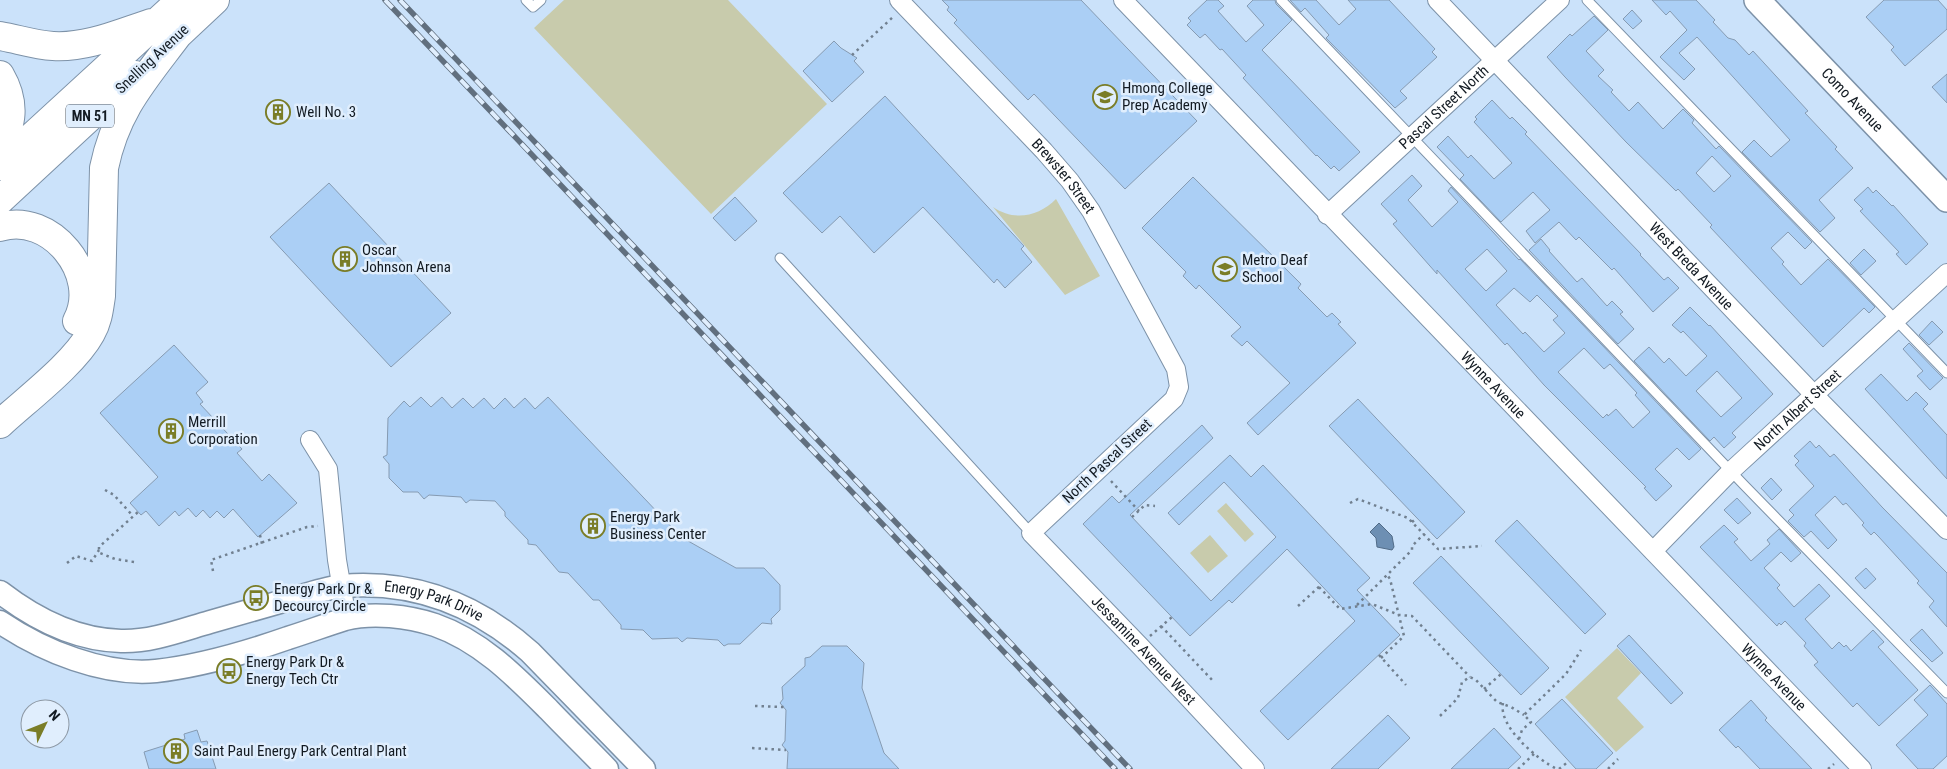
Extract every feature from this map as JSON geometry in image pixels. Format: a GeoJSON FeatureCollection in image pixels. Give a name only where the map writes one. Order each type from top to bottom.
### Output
{"type":"FeatureCollection","features":[{"type":"Feature","properties":{"kind":"main road","name":"Snelling Avenue"},"geometry":{"type":"LineString","coordinates":[[0,200],[170,26],[181,0]]}},
{"type":"Feature","properties":{"kind":"main road","name":"Snelling Avenue"},"geometry":{"type":"LineString","coordinates":[[0,166],[170,26],[216,0]]}},
{"type":"Feature","properties":{"kind":"main road","name":"Como Avenue"},"geometry":{"type":"LineString","coordinates":[[1757,0],[1947,199]]}},
{"type":"Feature","properties":{"kind":"main road"},"geometry":{"type":"LineString","coordinates":[[0,36],[53,46],[77,45],[170,26]]}},
{"type":"Feature","properties":{"kind":"main road"},"geometry":{"type":"LineString","coordinates":[[0,424],[70,361],[82,348],[92,332],[98,315],[101,296],[104,168],[107,152],[120,117],[170,26]]}},
{"type":"Feature","properties":{"kind":"main road"},"geometry":{"type":"LineString","coordinates":[[0,75],[7,87],[11,103],[11,119],[0,153]]}},
{"type":"Feature","properties":{"kind":"main road"},"geometry":{"type":"LineString","coordinates":[[0,227],[20,225],[34,227],[50,235],[64,246],[72,256],[80,271],[83,288],[83,304],[79,318],[72,331],[62,344],[0,401]]}},
{"type":"Feature","properties":{"kind":"street","name":"Brewster Street"},"geometry":{"type":"LineString","coordinates":[[899,0],[1047,154],[1092,211],[1176,369],[1179,387]]}},
{"type":"Feature","properties":{"kind":"street","name":"Wynne Avenue"},"geometry":{"type":"LineString","coordinates":[[1123,0],[1862,769]]}},
{"type":"Feature","properties":{"kind":"street","name":"West Breda Avenue"},"geometry":{"type":"LineString","coordinates":[[1437,0],[1814,394],[1947,530]]}},
{"type":"Feature","properties":{"kind":"street","name":"Pascal Street North"},"geometry":{"type":"LineString","coordinates":[[1328,215],[1560,0]]}},
{"type":"Feature","properties":{"kind":"street","name":"North Albert Street"},"geometry":{"type":"LineString","coordinates":[[1653,551],[1731,472],[1947,273]]}},
{"type":"Feature","properties":{"kind":"street","name":"North Pascal Street"},"geometry":{"type":"LineString","coordinates":[[1031,533],[1174,398],[1179,387]]}},
{"type":"Feature","properties":{"kind":"street"},"geometry":{"type":"LineString","coordinates":[[310,440],[328,469],[341,586],[347,619]]}},
{"type":"Feature","properties":{"kind":"street","name":"Jessamine Avenue West"},"geometry":{"type":"LineString","coordinates":[[1031,533],[1255,769]]}},
{"type":"Feature","properties":{"kind":"street","name":"Energy Park Drive"},"geometry":{"type":"LineString","coordinates":[[0,592],[23,610],[59,628],[92,637],[122,641],[148,638],[176,631],[341,586],[382,587],[432,595],[464,607],[494,623],[530,652],[644,769]]}},
{"type":"Feature","properties":{"kind":"street","name":"Energy Park Drive"},"geometry":{"type":"LineString","coordinates":[[0,622],[36,644],[73,658],[114,669],[154,671],[201,664],[249,651],[347,619],[374,616],[416,620],[434,625],[471,642],[512,673],[607,769]]}},
{"type":"Feature","properties":{"kind":"lane"},"geometry":{"type":"LineString","coordinates":[[526,0],[533,7],[541,0]]}},
{"type":"Feature","properties":{"kind":"lane"},"geometry":{"type":"LineString","coordinates":[[1281,0],[1731,472],[1947,693]]}},
{"type":"Feature","properties":{"kind":"lane"},"geometry":{"type":"LineString","coordinates":[[1587,0],[1947,373]]}},
{"type":"Feature","properties":{"kind":"lane"},"geometry":{"type":"LineString","coordinates":[[780,258],[1031,533]]}},
{"type":"Feature","properties":{"kind":"path"},"geometry":{"type":"LineString","coordinates":[[852,56],[889,21]]}},
{"type":"Feature","properties":{"kind":"path"},"geometry":{"type":"LineString","coordinates":[[1100,468],[1140,511]]}},
{"type":"Feature","properties":{"kind":"path"},"geometry":{"type":"LineString","coordinates":[[105,490],[114,495],[133,516]]}},
{"type":"Feature","properties":{"kind":"path"},"geometry":{"type":"LineString","coordinates":[[1350,502],[1358,499],[1408,518],[1438,549],[1482,546]]}},
{"type":"Feature","properties":{"kind":"path"},"geometry":{"type":"LineString","coordinates":[[1132,517],[1145,505],[1155,506]]}},
{"type":"Feature","properties":{"kind":"path"},"geometry":{"type":"LineString","coordinates":[[67,564],[76,556],[92,561],[100,547],[138,512]]}},
{"type":"Feature","properties":{"kind":"path"},"geometry":{"type":"LineString","coordinates":[[1412,522],[1417,518]]}},
{"type":"Feature","properties":{"kind":"path"},"geometry":{"type":"LineString","coordinates":[[213,571],[211,560],[307,527],[318,526],[319,531]]}},
{"type":"Feature","properties":{"kind":"path"},"geometry":{"type":"LineString","coordinates":[[1356,606],[1388,576],[1424,534]]}},
{"type":"Feature","properties":{"kind":"path"},"geometry":{"type":"LineString","coordinates":[[260,535],[262,544]]}},
{"type":"Feature","properties":{"kind":"path"},"geometry":{"type":"LineString","coordinates":[[99,550],[100,553],[115,559],[134,562]]}},
{"type":"Feature","properties":{"kind":"path"},"geometry":{"type":"LineString","coordinates":[[1388,576],[1404,636],[1380,657],[1406,685]]}},
{"type":"Feature","properties":{"kind":"path"},"geometry":{"type":"LineString","coordinates":[[1298,606],[1320,586],[1340,609],[1372,604],[1399,615],[1412,616],[1470,677],[1476,680],[1497,702],[1503,703],[1524,715],[1531,722],[1522,730],[1520,739]]}},
{"type":"Feature","properties":{"kind":"path"},"geometry":{"type":"LineString","coordinates":[[1140,646],[1172,617]]}},
{"type":"Feature","properties":{"kind":"path"},"geometry":{"type":"LineString","coordinates":[[1161,626],[1214,682]]}},
{"type":"Feature","properties":{"kind":"path"},"geometry":{"type":"LineString","coordinates":[[1524,715],[1566,674],[1581,650]]}},
{"type":"Feature","properties":{"kind":"path"},"geometry":{"type":"LineString","coordinates":[[1484,689],[1501,674]]}},
{"type":"Feature","properties":{"kind":"path"},"geometry":{"type":"LineString","coordinates":[[1440,716],[1458,698],[1462,682],[1470,677]]}},
{"type":"Feature","properties":{"kind":"path"},"geometry":{"type":"LineString","coordinates":[[1503,703],[1504,719],[1520,739],[1535,753],[1556,769],[1569,761]]}},
{"type":"Feature","properties":{"kind":"path"},"geometry":{"type":"LineString","coordinates":[[755,706],[784,707]]}},
{"type":"Feature","properties":{"kind":"path"},"geometry":{"type":"LineString","coordinates":[[752,748],[786,750]]}},
{"type":"Feature","properties":{"kind":"path"},"geometry":{"type":"LineString","coordinates":[[1518,769],[1535,753]]}},
{"type":"Feature","properties":{"kind":"path"},"geometry":{"type":"LineString","coordinates":[[1608,769],[1618,759]]}},
{"type":"Feature","properties":{"kind":"green space"},"geometry":{"type":"Polygon","coordinates":[[[564,0],[728,0],[827,104],[711,214],[534,28],[564,0]]]}},
{"type":"Feature","properties":{"kind":"green space"},"geometry":{"type":"Polygon","coordinates":[[[1056,199],[1100,276],[1065,295],[993,207],[1001,212],[1018,216],[1026,215],[1042,210],[1056,199]]]}},
{"type":"Feature","properties":{"kind":"green space"},"geometry":{"type":"Polygon","coordinates":[[[1226,503],[1254,534],[1245,542],[1217,511],[1226,503]]]}},
{"type":"Feature","properties":{"kind":"green space"},"geometry":{"type":"Polygon","coordinates":[[[1210,535],[1228,556],[1208,573],[1190,553],[1210,535]]]}},
{"type":"Feature","properties":{"kind":"green space"},"geometry":{"type":"Polygon","coordinates":[[[1617,648],[1641,673],[1617,698],[1644,727],[1616,752],[1565,697],[1617,648]]]}},
{"type":"Feature","properties":{"kind":"water"},"geometry":{"type":"Polygon","coordinates":[[[1379,523],[1392,536],[1394,547],[1392,550],[1377,547],[1376,538],[1370,532],[1379,523]]]}},
{"type":"Feature","properties":{"kind":"building","name":"Hmong College Prep Academy"},"geometry":{"type":"Polygon","coordinates":[[[942,0],[1081,0],[1197,121],[1125,189],[1034,94],[1028,100],[954,23],[957,20],[947,10],[949,7],[942,0]]]}},
{"type":"Feature","properties":{"kind":"building"},"geometry":{"type":"Polygon","coordinates":[[[1207,0],[1218,0],[1224,6],[1218,11],[1246,42],[1264,25],[1247,6],[1253,0],[1275,0],[1276,4],[1292,20],[1262,50],[1360,152],[1339,171],[1334,166],[1331,169],[1316,156],[1243,78],[1246,75],[1222,49],[1220,50],[1205,34],[1200,38],[1187,25],[1191,21],[1188,18],[1207,0]]]}},
{"type":"Feature","properties":{"kind":"building"},"geometry":{"type":"Polygon","coordinates":[[[1290,0],[1316,0],[1339,25],[1356,9],[1348,0],[1389,0],[1435,49],[1432,52],[1437,57],[1400,91],[1407,98],[1395,108],[1326,38],[1329,35],[1305,8],[1301,12],[1290,0]]]}},
{"type":"Feature","properties":{"kind":"building"},"geometry":{"type":"Polygon","coordinates":[[[1652,0],[1696,0],[1715,20],[1713,22],[1728,38],[1735,40],[1749,55],[1753,51],[1808,111],[1805,113],[1837,147],[1835,149],[1853,168],[1819,200],[1835,218],[1820,232],[1742,152],[1754,140],[1771,157],[1790,140],[1697,37],[1679,53],[1695,69],[1684,80],[1660,57],[1687,30],[1670,11],[1666,15],[1652,0]]]}},
{"type":"Feature","properties":{"kind":"building"},"geometry":{"type":"Polygon","coordinates":[[[1884,0],[1938,0],[1947,10],[1947,29],[1905,66],[1891,50],[1894,47],[1866,17],[1884,0]]]}},
{"type":"Feature","properties":{"kind":"building"},"geometry":{"type":"Polygon","coordinates":[[[1632,10],[1642,21],[1633,29],[1623,19],[1632,10]]]}},
{"type":"Feature","properties":{"kind":"building"},"geometry":{"type":"Polygon","coordinates":[[[1594,16],[1608,30],[1586,51],[1604,70],[1598,76],[1613,90],[1611,92],[1629,111],[1638,102],[1663,129],[1683,109],[1694,120],[1692,123],[1716,149],[1719,146],[1812,242],[1805,249],[1788,232],[1771,248],[1784,262],[1782,264],[1801,285],[1828,259],[1875,307],[1869,313],[1864,308],[1823,347],[1710,227],[1712,225],[1678,189],[1676,191],[1626,142],[1547,57],[1570,34],[1572,36],[1594,16]],[[1712,156],[1696,173],[1714,192],[1731,176],[1712,156]]]}},
{"type":"Feature","properties":{"kind":"building"},"geometry":{"type":"Polygon","coordinates":[[[834,41],[857,58],[854,61],[864,72],[832,102],[803,71],[834,41]]]}},
{"type":"Feature","properties":{"kind":"building"},"geometry":{"type":"Polygon","coordinates":[[[1947,74],[1947,103],[1932,87],[1947,74]]]}},
{"type":"Feature","properties":{"kind":"building"},"geometry":{"type":"Polygon","coordinates":[[[885,96],[1024,246],[1021,249],[1032,262],[1005,288],[997,279],[994,283],[923,207],[874,253],[840,216],[822,233],[783,193],[885,96]]]}},
{"type":"Feature","properties":{"kind":"building"},"geometry":{"type":"Polygon","coordinates":[[[1492,100],[1510,119],[1512,117],[1527,132],[1525,134],[1664,280],[1668,277],[1679,288],[1653,312],[1614,268],[1612,270],[1579,237],[1576,240],[1559,222],[1535,243],[1526,231],[1550,210],[1533,192],[1501,222],[1460,179],[1464,175],[1437,147],[1448,136],[1468,158],[1471,155],[1494,179],[1512,163],[1474,122],[1477,119],[1475,117],[1492,100]]]}},
{"type":"Feature","properties":{"kind":"building"},"geometry":{"type":"Polygon","coordinates":[[[1412,175],[1422,186],[1408,200],[1432,227],[1458,202],[1448,191],[1451,187],[1701,449],[1689,460],[1677,448],[1655,469],[1672,486],[1656,501],[1644,488],[1646,487],[1544,385],[1507,343],[1505,345],[1437,270],[1437,274],[1393,224],[1397,221],[1381,204],[1412,175]],[[1487,249],[1465,269],[1486,291],[1507,271],[1487,249]],[[1514,288],[1496,305],[1523,334],[1525,332],[1544,352],[1565,333],[1553,320],[1558,316],[1537,295],[1530,302],[1514,288]],[[1584,348],[1558,372],[1603,418],[1616,409],[1633,428],[1650,412],[1635,395],[1637,393],[1610,364],[1604,369],[1584,348]]]}},
{"type":"Feature","properties":{"kind":"building","name":"Metro Deaf School"},"geometry":{"type":"Polygon","coordinates":[[[1193,177],[1301,284],[1298,288],[1327,317],[1332,313],[1341,322],[1338,324],[1356,343],[1258,435],[1247,423],[1290,383],[1247,341],[1242,346],[1231,336],[1241,327],[1199,285],[1196,289],[1183,276],[1186,272],[1142,228],[1193,177]]]}},
{"type":"Feature","properties":{"kind":"building","name":"Oscar Johnson Arena"},"geometry":{"type":"Polygon","coordinates":[[[329,183],[451,313],[391,367],[270,237],[329,183]]]}},
{"type":"Feature","properties":{"kind":"building"},"geometry":{"type":"Polygon","coordinates":[[[1868,187],[1873,193],[1876,190],[1893,205],[1928,244],[1906,265],[1896,254],[1899,252],[1860,211],[1863,209],[1854,200],[1868,187]]]}},
{"type":"Feature","properties":{"kind":"building"},"geometry":{"type":"Polygon","coordinates":[[[735,197],[757,221],[735,241],[713,218],[735,197]]]}},
{"type":"Feature","properties":{"kind":"building"},"geometry":{"type":"Polygon","coordinates":[[[1541,239],[1549,251],[1577,282],[1582,278],[1607,306],[1612,301],[1623,312],[1620,314],[1634,329],[1618,344],[1529,250],[1541,239]]]}},
{"type":"Feature","properties":{"kind":"building"},"geometry":{"type":"Polygon","coordinates":[[[1864,249],[1876,261],[1861,275],[1850,263],[1864,249]]]}},
{"type":"Feature","properties":{"kind":"building"},"geometry":{"type":"Polygon","coordinates":[[[1690,307],[1710,325],[1773,394],[1732,433],[1736,437],[1724,448],[1714,437],[1710,441],[1634,361],[1649,347],[1664,363],[1669,358],[1686,376],[1707,356],[1683,331],[1681,333],[1672,325],[1690,307]],[[1717,371],[1696,391],[1721,417],[1742,398],[1717,371]]]}},
{"type":"Feature","properties":{"kind":"building"},"geometry":{"type":"Polygon","coordinates":[[[1932,321],[1943,332],[1929,345],[1919,335],[1932,321]]]}},
{"type":"Feature","properties":{"kind":"building"},"geometry":{"type":"Polygon","coordinates":[[[1909,343],[1943,378],[1930,390],[1917,376],[1923,371],[1903,349],[1909,343]]]}},
{"type":"Feature","properties":{"kind":"building","name":"Merrill Corporation"},"geometry":{"type":"Polygon","coordinates":[[[174,345],[208,382],[196,393],[203,402],[200,404],[242,449],[237,453],[262,481],[269,474],[297,503],[258,537],[233,509],[224,518],[217,511],[210,518],[203,510],[196,517],[188,508],[179,516],[175,511],[159,526],[146,511],[141,515],[130,503],[158,477],[100,413],[174,345]]]}},
{"type":"Feature","properties":{"kind":"building"},"geometry":{"type":"Polygon","coordinates":[[[1881,374],[1907,401],[1916,392],[1928,404],[1923,409],[1947,435],[1947,479],[1865,389],[1881,374]]]}},
{"type":"Feature","properties":{"kind":"building","name":"Energy Park Business Center"},"geometry":{"type":"Polygon","coordinates":[[[421,397],[431,407],[442,397],[452,408],[463,398],[473,408],[484,398],[494,409],[505,398],[514,408],[525,398],[535,409],[548,397],[681,537],[736,568],[764,568],[780,585],[780,610],[771,619],[772,624],[762,623],[740,644],[724,646],[718,640],[687,638],[682,642],[678,638],[652,639],[643,630],[621,629],[621,625],[599,600],[593,600],[568,573],[559,572],[536,545],[528,544],[528,540],[505,516],[505,512],[495,501],[470,500],[466,503],[461,497],[429,495],[424,499],[418,492],[403,492],[389,478],[389,464],[383,457],[387,455],[388,418],[404,401],[410,407],[421,397]]]}},
{"type":"Feature","properties":{"kind":"building"},"geometry":{"type":"Polygon","coordinates":[[[1358,399],[1465,512],[1437,539],[1329,426],[1358,399]]]}},
{"type":"Feature","properties":{"kind":"building"},"geometry":{"type":"Polygon","coordinates":[[[1202,425],[1213,438],[1130,515],[1211,601],[1276,537],[1224,482],[1179,525],[1168,513],[1230,455],[1251,477],[1263,465],[1370,578],[1357,590],[1400,635],[1288,740],[1260,711],[1355,621],[1287,549],[1232,603],[1229,600],[1190,636],[1083,524],[1112,496],[1119,503],[1202,425]]]}},
{"type":"Feature","properties":{"kind":"building"},"geometry":{"type":"Polygon","coordinates":[[[1810,441],[1816,448],[1819,445],[1830,457],[1834,454],[1882,507],[1947,573],[1947,627],[1929,607],[1934,601],[1917,583],[1919,581],[1874,532],[1871,535],[1862,525],[1864,523],[1846,503],[1843,505],[1835,496],[1815,515],[1837,540],[1828,549],[1811,531],[1804,537],[1788,521],[1794,515],[1789,510],[1814,486],[1795,465],[1799,461],[1794,456],[1810,441]]]}},
{"type":"Feature","properties":{"kind":"building"},"geometry":{"type":"Polygon","coordinates":[[[1771,478],[1782,490],[1772,500],[1761,488],[1771,478]]]}},
{"type":"Feature","properties":{"kind":"building"},"geometry":{"type":"Polygon","coordinates":[[[1737,498],[1751,513],[1738,524],[1724,510],[1737,498]]]}},
{"type":"Feature","properties":{"kind":"building"},"geometry":{"type":"Polygon","coordinates":[[[1517,520],[1606,614],[1585,634],[1495,541],[1517,520]]]}},
{"type":"Feature","properties":{"kind":"building"},"geometry":{"type":"Polygon","coordinates":[[[1724,525],[1738,539],[1734,542],[1751,561],[1770,544],[1767,540],[1779,529],[1801,553],[1791,562],[1781,552],[1764,568],[1780,585],[1777,588],[1794,607],[1819,584],[1830,596],[1805,619],[1832,649],[1839,642],[1844,647],[1846,645],[1851,651],[1873,630],[1884,642],[1878,647],[1918,690],[1879,726],[1857,703],[1853,707],[1814,665],[1818,662],[1804,646],[1806,643],[1785,621],[1777,626],[1700,547],[1724,525]]]}},
{"type":"Feature","properties":{"kind":"building"},"geometry":{"type":"Polygon","coordinates":[[[1441,556],[1549,668],[1521,695],[1413,583],[1441,556]]]}},
{"type":"Feature","properties":{"kind":"building"},"geometry":{"type":"Polygon","coordinates":[[[1866,568],[1876,579],[1865,589],[1855,578],[1866,568]]]}},
{"type":"Feature","properties":{"kind":"building"},"geometry":{"type":"Polygon","coordinates":[[[1922,629],[1943,653],[1932,662],[1910,640],[1922,629]]]}},
{"type":"Feature","properties":{"kind":"building"},"geometry":{"type":"Polygon","coordinates":[[[1629,635],[1683,693],[1671,704],[1617,646],[1629,635]]]}},
{"type":"Feature","properties":{"kind":"building"},"geometry":{"type":"Polygon","coordinates":[[[822,646],[847,646],[864,663],[862,688],[884,753],[899,769],[787,769],[788,752],[782,745],[785,741],[786,710],[780,703],[783,699],[782,687],[805,666],[805,658],[810,657],[822,646]]]}},
{"type":"Feature","properties":{"kind":"building"},"geometry":{"type":"Polygon","coordinates":[[[1930,685],[1947,704],[1947,756],[1933,769],[1918,769],[1896,745],[1928,715],[1914,700],[1930,685]]]}},
{"type":"Feature","properties":{"kind":"building"},"geometry":{"type":"Polygon","coordinates":[[[1562,699],[1613,753],[1596,769],[1576,769],[1535,724],[1562,699]]]}},
{"type":"Feature","properties":{"kind":"building"},"geometry":{"type":"Polygon","coordinates":[[[1751,700],[1767,718],[1765,720],[1812,769],[1760,769],[1738,746],[1736,748],[1719,730],[1751,700]]]}},
{"type":"Feature","properties":{"kind":"building"},"geometry":{"type":"Polygon","coordinates":[[[1388,715],[1410,738],[1378,769],[1331,769],[1388,715]]]}},
{"type":"Feature","properties":{"kind":"building"},"geometry":{"type":"Polygon","coordinates":[[[1494,728],[1521,757],[1508,769],[1451,769],[1494,728]]]}},
{"type":"Feature","properties":{"kind":"building","name":"Saint Paul Energy Park Central Plant"},"geometry":{"type":"Polygon","coordinates":[[[197,730],[201,742],[207,741],[216,769],[149,769],[144,752],[185,739],[184,734],[197,730]]]}},
{"type":"Feature","properties":{"kind":"railway"},"geometry":{"type":"LineString","coordinates":[[385,0],[1115,769]]}},
{"type":"Feature","properties":{"kind":"railway"},"geometry":{"type":"LineString","coordinates":[[400,0],[1130,769]]}},
{"type":"Feature","properties":{"kind":"place","name":"Hmong College Prep Academy"},"geometry":{"type":"Point","coordinates":[1105,97]}},
{"type":"Feature","properties":{"kind":"place","name":"Well No. 3"},"geometry":{"type":"Point","coordinates":[278,112]}},
{"type":"Feature","properties":{"kind":"place","name":"Oscar Johnson Arena"},"geometry":{"type":"Point","coordinates":[345,259]}},
{"type":"Feature","properties":{"kind":"place","name":"Metro Deaf School"},"geometry":{"type":"Point","coordinates":[1225,269]}},
{"type":"Feature","properties":{"kind":"place","name":"Merrill Corporation"},"geometry":{"type":"Point","coordinates":[171,431]}},
{"type":"Feature","properties":{"kind":"place","name":"Energy Park Business Center"},"geometry":{"type":"Point","coordinates":[593,526]}},
{"type":"Feature","properties":{"kind":"place","name":"Energy Park Dr & Decourcy Circle"},"geometry":{"type":"Point","coordinates":[256,598]}},
{"type":"Feature","properties":{"kind":"place","name":"Energy Park Dr & Energy Tech Ctr"},"geometry":{"type":"Point","coordinates":[229,671]}},
{"type":"Feature","properties":{"kind":"place","name":"Saint Paul Energy Park Central Plant"},"geometry":{"type":"Point","coordinates":[176,751]}}]}
